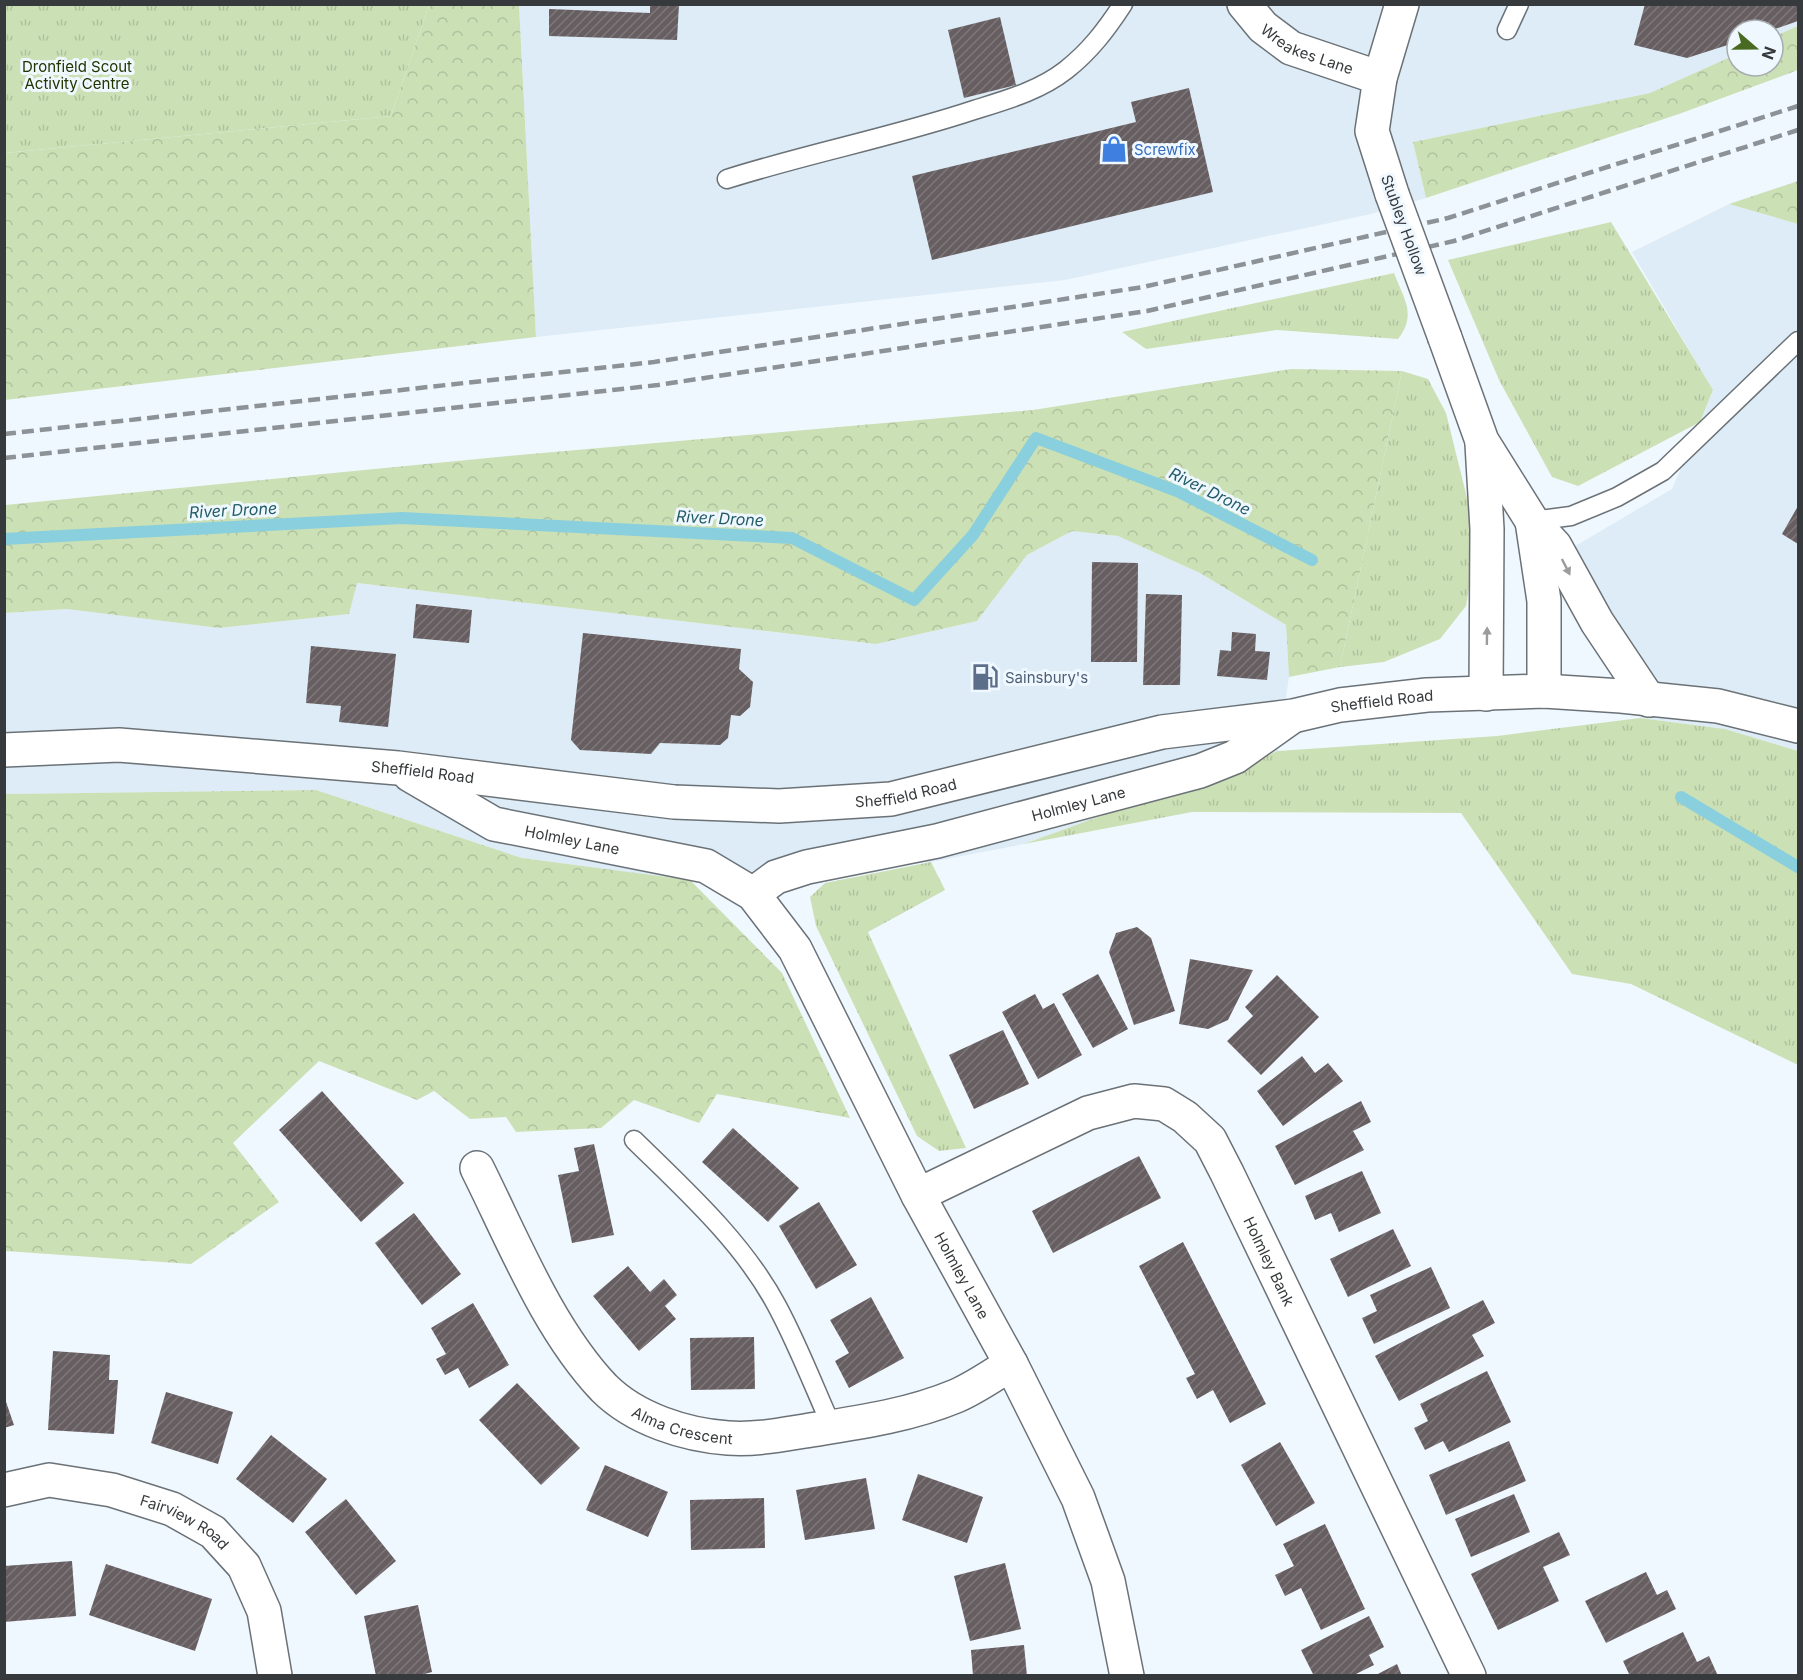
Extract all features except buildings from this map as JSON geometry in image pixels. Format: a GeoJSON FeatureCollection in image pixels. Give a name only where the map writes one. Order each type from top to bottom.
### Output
{"type":"FeatureCollection","features":[{"type":"Feature","properties":{"kind":"main road","name":"Wreakes Lane"},"geometry":{"type":"LineString","coordinates":[[1245,4],[1263,27],[1291,48],[1380,78]]}},
{"type":"Feature","properties":{"kind":"main road","name":"Stubley Hollow"},"geometry":{"type":"LineString","coordinates":[[1402,4],[1380,78],[1372,131],[1392,194],[1482,441],[1532,521],[1555,546],[1597,622],[1649,700]]}},
{"type":"Feature","properties":{"kind":"main road","name":"Stubley Hollow"},"geometry":{"type":"LineString","coordinates":[[1482,441],[1486,529],[1486,694]]}},
{"type":"Feature","properties":{"kind":"main road","name":"Stubley Hollow"},"geometry":{"type":"LineString","coordinates":[[1532,521],[1544,601],[1544,691]]}},
{"type":"Feature","properties":{"kind":"main road","name":"Sheffield Road"},"geometry":{"type":"LineString","coordinates":[[4,750],[119,745],[398,768],[674,802],[790,805],[891,799],[1162,732],[1293,716],[1340,705],[1405,697],[1544,691],[1718,706],[1798,726]]}},
{"type":"Feature","properties":{"kind":"main road","name":"Holmley Lane"},"geometry":{"type":"LineString","coordinates":[[753,894],[776,877],[807,867],[937,841],[1200,771],[1236,757],[1293,716]]}},
{"type":"Feature","properties":{"kind":"main road","name":"Holmley Lane"},"geometry":{"type":"LineString","coordinates":[[398,768],[494,824],[706,866],[753,894],[795,949],[918,1195],[1011,1364],[1078,1498],[1108,1581],[1127,1676]]}},
{"type":"Feature","properties":{"kind":"main road","name":"Holmley Bank"},"geometry":{"type":"LineString","coordinates":[[918,1195],[1088,1113],[1134,1101],[1164,1104],[1185,1117],[1210,1140],[1227,1173],[1469,1676]]}},
{"type":"Feature","properties":{"kind":"main road","name":"Alma Crescent"},"geometry":{"type":"LineString","coordinates":[[477,1168],[545,1303],[576,1354],[604,1388],[622,1404],[651,1420],[692,1432],[728,1438],[767,1437],[832,1427],[920,1409],[958,1395],[1011,1364]]}},
{"type":"Feature","properties":{"kind":"main road","name":"Fairview Road"},"geometry":{"type":"LineString","coordinates":[[4,1490],[49,1480],[112,1490],[172,1509],[213,1532],[244,1566],[264,1611],[276,1676]]}},
{"type":"Feature","properties":{"kind":"lane"},"geometry":{"type":"LineString","coordinates":[[727,179],[795,157],[918,129],[1034,91],[1065,71],[1097,42],[1123,4]]}},
{"type":"Feature","properties":{"kind":"lane"},"geometry":{"type":"LineString","coordinates":[[1507,30],[1519,4]]}},
{"type":"Feature","properties":{"kind":"lane"},"geometry":{"type":"LineString","coordinates":[[1532,521],[1571,516],[1617,497],[1663,471],[1798,341]]}},
{"type":"Feature","properties":{"kind":"lane"},"geometry":{"type":"LineString","coordinates":[[634,1140],[724,1232],[754,1270],[776,1305],[832,1427]]}},
{"type":"Feature","properties":{"kind":"shaded area"},"geometry":{"type":"Polygon","coordinates":[[[1798,4],[1798,26],[1785,32],[1785,18],[1725,18],[1725,59],[1650,93],[1413,142],[1426,198],[1371,214],[1065,280],[536,337],[519,5],[1798,4]]]}},
{"type":"Feature","properties":{"kind":"shaded area"},"geometry":{"type":"Polygon","coordinates":[[[1729,204],[1798,224],[1798,751],[1725,729],[1640,718],[1565,552],[1672,489],[1713,391],[1632,252],[1729,204]]]}},
{"type":"Feature","properties":{"kind":"shaded area"},"geometry":{"type":"Polygon","coordinates":[[[1072,531],[1118,536],[1200,573],[1286,625],[1289,677],[1278,751],[1024,844],[931,862],[690,880],[522,858],[316,790],[5,794],[5,613],[67,609],[219,628],[349,614],[356,583],[876,644],[977,621],[1027,555],[1072,531]]]}},
{"type":"Feature","properties":{"kind":"green space","name":"Dronfield Scout Activity Centre"},"geometry":{"type":"Polygon","coordinates":[[[5,5],[429,5],[391,116],[5,153],[5,5]]]}},
{"type":"Feature","properties":{"kind":"green space"},"geometry":{"type":"Polygon","coordinates":[[[429,5],[519,5],[536,337],[5,400],[5,153],[391,116],[429,5]]]}},
{"type":"Feature","properties":{"kind":"green space"},"geometry":{"type":"Polygon","coordinates":[[[1798,26],[1798,70],[1785,75],[1785,32],[1798,26]]]}},
{"type":"Feature","properties":{"kind":"green space"},"geometry":{"type":"Polygon","coordinates":[[[1725,59],[1725,78],[1776,78],[1679,114],[1426,198],[1413,142],[1650,93],[1725,59]]]}},
{"type":"Feature","properties":{"kind":"green space"},"geometry":{"type":"Polygon","coordinates":[[[1798,181],[1798,224],[1729,204],[1798,181]]]}},
{"type":"Feature","properties":{"kind":"green space"},"geometry":{"type":"Polygon","coordinates":[[[1611,222],[1713,390],[1700,422],[1578,486],[1552,477],[1499,380],[1448,260],[1611,222]]]}},
{"type":"Feature","properties":{"kind":"green space"},"geometry":{"type":"Polygon","coordinates":[[[1394,273],[1405,299],[1408,314],[1404,330],[1398,339],[1277,330],[1146,349],[1122,332],[1394,273]]]}},
{"type":"Feature","properties":{"kind":"green space"},"geometry":{"type":"Polygon","coordinates":[[[1291,369],[1402,371],[1340,667],[1289,677],[1286,625],[1200,573],[1118,536],[1072,531],[1027,555],[977,621],[876,644],[357,583],[349,614],[219,628],[67,609],[5,613],[5,505],[508,456],[1033,410],[1291,369]]]}},
{"type":"Feature","properties":{"kind":"green space"},"geometry":{"type":"Polygon","coordinates":[[[1402,371],[1428,379],[1446,413],[1469,506],[1471,577],[1466,606],[1440,639],[1384,662],[1340,667],[1402,371]]]}},
{"type":"Feature","properties":{"kind":"green space"},"geometry":{"type":"Polygon","coordinates":[[[1640,718],[1725,729],[1798,751],[1798,1065],[1631,984],[1572,974],[1461,813],[1192,812],[1024,844],[1278,751],[1497,736],[1640,718]]]}},
{"type":"Feature","properties":{"kind":"green space"},"geometry":{"type":"Polygon","coordinates":[[[316,790],[522,858],[690,880],[782,973],[850,1118],[717,1094],[699,1123],[634,1100],[601,1128],[516,1132],[506,1117],[470,1119],[434,1091],[417,1100],[319,1061],[233,1143],[279,1202],[191,1264],[5,1251],[5,794],[316,790]]]}},
{"type":"Feature","properties":{"kind":"green space"},"geometry":{"type":"Polygon","coordinates":[[[931,862],[945,890],[868,932],[966,1148],[939,1151],[917,1136],[816,926],[810,897],[825,883],[931,862]]]}},
{"type":"Feature","properties":{"kind":"waterway","name":"River Drone"},"geometry":{"type":"LineString","coordinates":[[4,539],[402,518],[792,538],[914,600],[973,535],[1036,438],[1179,492],[1312,560]]}},
{"type":"Feature","properties":{"kind":"waterway","name":"River Drone"},"geometry":{"type":"LineString","coordinates":[[1681,797],[1798,867]]}},
{"type":"Feature","properties":{"kind":"railway"},"geometry":{"type":"LineString","coordinates":[[4,434],[654,362],[1143,287],[1448,218],[1798,106]]}},
{"type":"Feature","properties":{"kind":"railway"},"geometry":{"type":"LineString","coordinates":[[4,458],[658,385],[1147,311],[1454,241],[1798,130]]}},
{"type":"Feature","properties":{"kind":"place","name":"Screwfix"},"geometry":{"type":"Point","coordinates":[1114,149]}},
{"type":"Feature","properties":{"kind":"place","name":"Sainsbury's"},"geometry":{"type":"Point","coordinates":[985,677]}}]}
